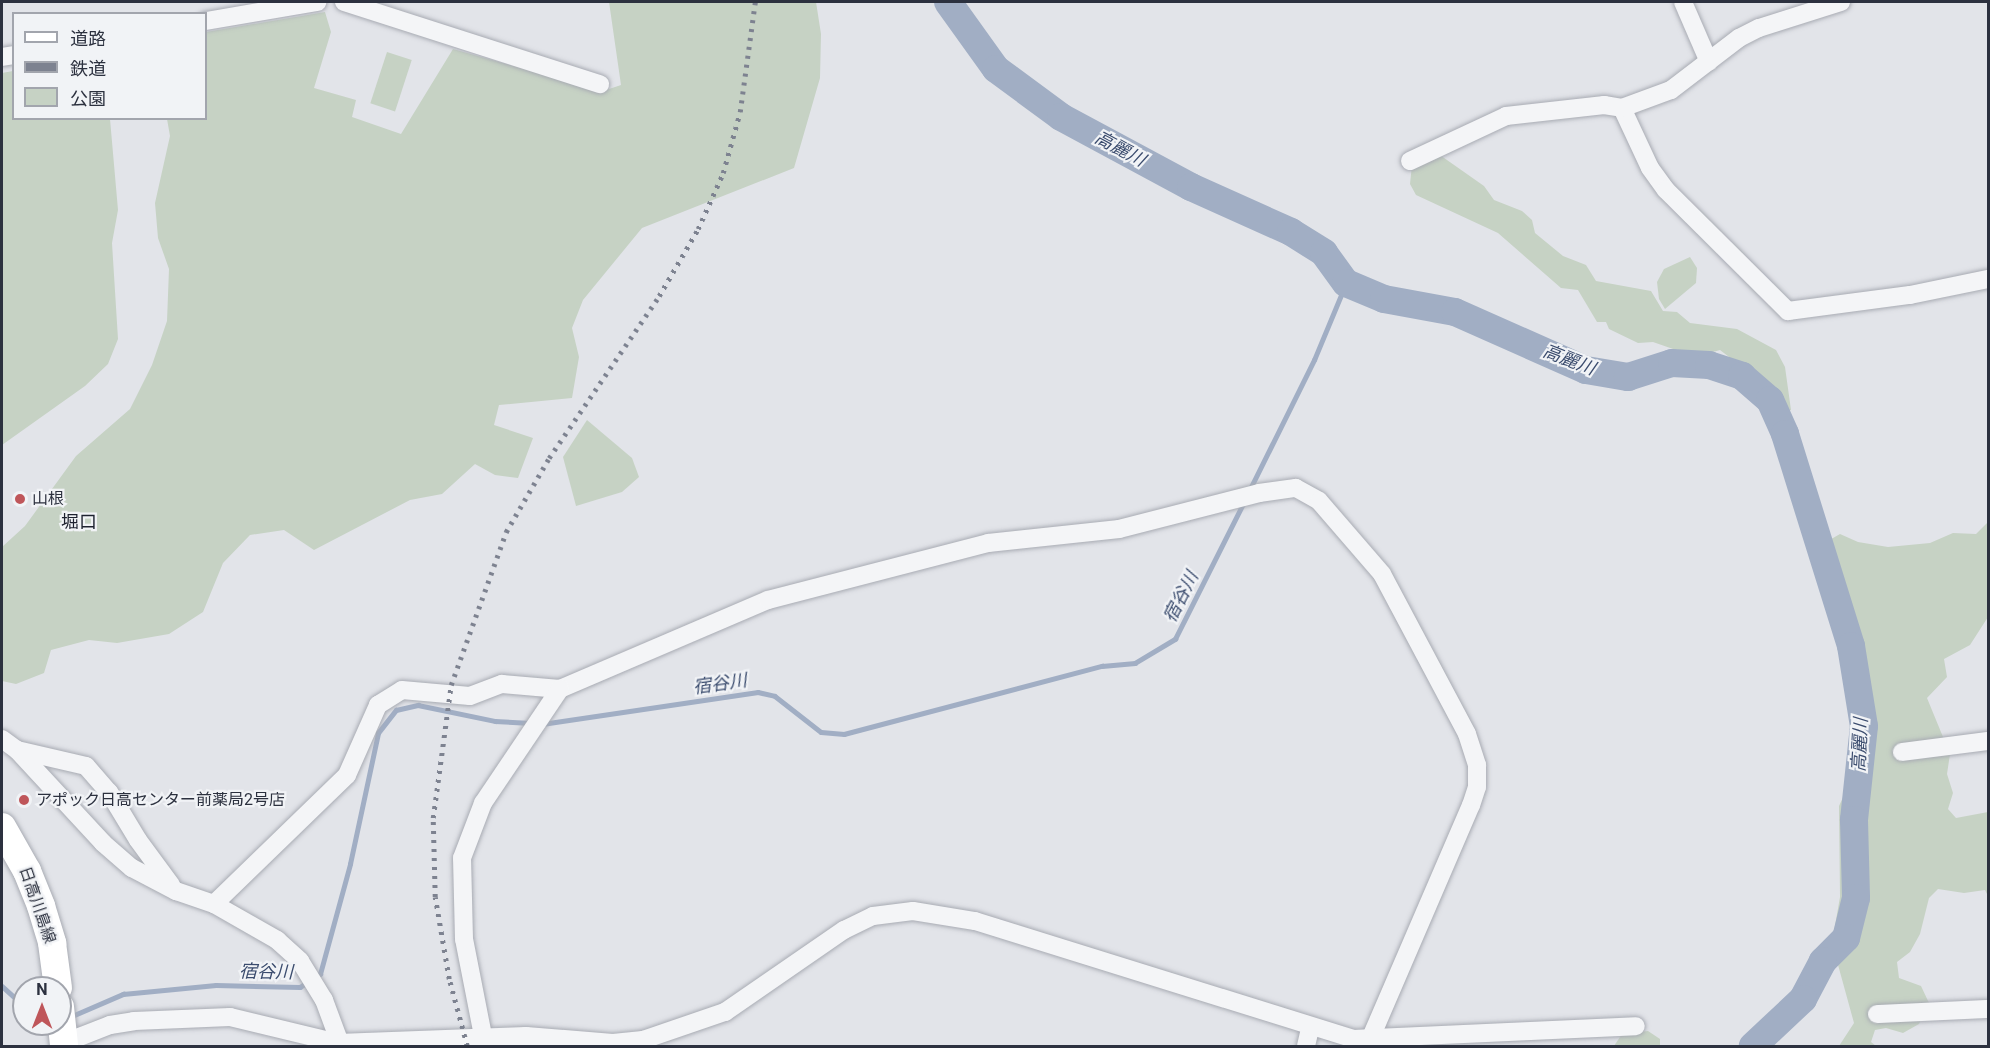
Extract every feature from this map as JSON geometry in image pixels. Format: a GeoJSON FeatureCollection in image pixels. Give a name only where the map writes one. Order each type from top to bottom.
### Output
{"type":"FeatureCollection","features":[{"type":"Feature","properties":{"kind":"main road","name":"日高川島線"},"geometry":{"type":"LineString","coordinates":[[2,827],[27,871],[41,906],[52,943],[56,976]]}},
{"type":"Feature","properties":{"kind":"street"},"geometry":{"type":"LineString","coordinates":[[207,21],[317,2]]}},
{"type":"Feature","properties":{"kind":"street"},"geometry":{"type":"LineString","coordinates":[[344,2],[600,84]]}},
{"type":"Feature","properties":{"kind":"street"},"geometry":{"type":"LineString","coordinates":[[1683,2],[1709,62]]}},
{"type":"Feature","properties":{"kind":"street"},"geometry":{"type":"LineString","coordinates":[[1410,161],[1506,116],[1604,105],[1622,108],[1671,90],[1739,38],[1759,28],[1841,2]]}},
{"type":"Feature","properties":{"kind":"street"},"geometry":{"type":"LineString","coordinates":[[1622,108],[1650,168],[1666,190],[1788,311],[1910,295],[1989,279]]}},
{"type":"Feature","properties":{"kind":"street"},"geometry":{"type":"LineString","coordinates":[[484,1042],[464,939],[462,858],[483,803],[538,716],[560,689],[768,600],[988,543],[1119,529],[1282,488],[1307,492],[1335,516],[1371,558],[1467,734],[1477,765],[1471,805],[1370,1040]]}},
{"type":"Feature","properties":{"kind":"street"},"geometry":{"type":"LineString","coordinates":[[214,904],[347,775],[378,705],[402,690],[470,696],[502,684],[560,689]]}},
{"type":"Feature","properties":{"kind":"street"},"geometry":{"type":"LineString","coordinates":[[2,739],[17,750],[103,843],[132,868],[176,891],[214,904],[276,940],[300,961],[324,1000],[340,1045]]}},
{"type":"Feature","properties":{"kind":"street"},"geometry":{"type":"LineString","coordinates":[[1902,752],[1989,741]]}},
{"type":"Feature","properties":{"kind":"street"},"geometry":{"type":"LineString","coordinates":[[17,750],[86,766],[109,792],[138,840],[176,891]]}},
{"type":"Feature","properties":{"kind":"street"},"geometry":{"type":"LineString","coordinates":[[72,1031],[134,1021],[230,1017],[340,1045],[484,1042],[526,1036],[613,1043],[643,1040],[725,1012],[844,930],[873,916],[913,911],[975,921],[1310,1028],[1370,1040],[1636,1026]]}},
{"type":"Feature","properties":{"kind":"street"},"geometry":{"type":"LineString","coordinates":[[1877,1014],[1989,1009]]}},
{"type":"Feature","properties":{"kind":"street"},"geometry":{"type":"LineString","coordinates":[[1306,1047],[1310,1028]]}},
{"type":"Feature","properties":{"kind":"green space"},"geometry":{"type":"Polygon","coordinates":[[[609,2],[816,2],[821,34],[820,78],[794,168],[642,228],[583,300],[572,328],[579,357],[572,398],[499,405],[494,425],[533,438],[518,478],[495,475],[475,464],[442,494],[410,500],[314,550],[284,530],[250,535],[223,563],[203,612],[169,634],[117,643],[89,640],[51,650],[44,673],[16,684],[2,681],[2,547],[25,526],[76,456],[130,409],[152,365],[167,321],[169,269],[158,238],[155,203],[170,136],[167,120],[207,120],[207,32],[325,12],[331,32],[314,88],[356,100],[352,117],[401,134],[453,49],[603,91],[621,85],[609,2]]]}},
{"type":"Feature","properties":{"kind":"green space"},"geometry":{"type":"Polygon","coordinates":[[[387,52],[412,60],[395,111],[370,103],[387,52]]]}},
{"type":"Feature","properties":{"kind":"green space"},"geometry":{"type":"Polygon","coordinates":[[[12,71],[12,120],[110,120],[118,210],[112,243],[118,339],[108,364],[85,386],[2,445],[2,73],[12,71]]]}},
{"type":"Feature","properties":{"kind":"green space"},"geometry":{"type":"Polygon","coordinates":[[[1437,153],[1484,186],[1494,200],[1522,211],[1532,220],[1535,233],[1563,256],[1586,265],[1596,281],[1651,291],[1663,311],[1677,312],[1690,323],[1737,329],[1776,350],[1785,367],[1791,410],[1785,412],[1771,389],[1720,350],[1688,359],[1676,350],[1653,342],[1638,343],[1609,329],[1606,322],[1597,322],[1578,290],[1561,288],[1498,233],[1416,195],[1410,184],[1412,165],[1437,153]]]}},
{"type":"Feature","properties":{"kind":"green space"},"geometry":{"type":"Polygon","coordinates":[[[1690,257],[1697,268],[1696,283],[1665,309],[1659,299],[1657,282],[1664,269],[1690,257]]]}},
{"type":"Feature","properties":{"kind":"green space"},"geometry":{"type":"Polygon","coordinates":[[[587,420],[632,458],[639,477],[622,492],[576,506],[563,457],[587,420]]]}},
{"type":"Feature","properties":{"kind":"green space"},"geometry":{"type":"Polygon","coordinates":[[[1988,522],[1988,617],[1970,645],[1944,659],[1947,677],[1927,698],[1950,754],[1947,774],[1953,793],[1948,809],[1956,818],[1988,812],[1988,896],[1985,890],[1964,893],[1938,889],[1929,898],[1920,934],[1910,952],[1897,962],[1899,978],[1921,986],[1929,1003],[1919,1024],[1903,1033],[1886,1028],[1875,1030],[1871,1042],[1876,1046],[1839,1046],[1854,1023],[1832,943],[1840,897],[1839,806],[1852,778],[1857,743],[1852,670],[1840,651],[1819,546],[1840,534],[1858,542],[1888,547],[1930,543],[1953,533],[1976,534],[1988,522]]]}},
{"type":"Feature","properties":{"kind":"green space"},"geometry":{"type":"Polygon","coordinates":[[[1648,1031],[1660,1039],[1660,1046],[1614,1046],[1622,1034],[1648,1031]]]}},
{"type":"Feature","properties":{"kind":"waterway","name":"高麗川"},"geometry":{"type":"LineString","coordinates":[[948,2],[996,69],[1061,117],[1191,187],[1291,232],[1324,253],[1346,283],[1384,299],[1455,312],[1586,370],[1628,377],[1672,363],[1709,365],[1742,376],[1770,400],[1785,434],[1851,646],[1864,726],[1854,820],[1856,898],[1846,938],[1823,961],[1803,999],[1753,1046]]}},
{"type":"Feature","properties":{"kind":"waterway","name":"宿谷川"},"geometry":{"type":"LineString","coordinates":[[1250,489],[1314,360],[1346,283]]}},
{"type":"Feature","properties":{"kind":"waterway","name":"宿谷川"},"geometry":{"type":"LineString","coordinates":[[542,724],[758,692],[775,696],[821,732],[844,734],[1102,666],[1135,663],[1175,639],[1244,502]]}},
{"type":"Feature","properties":{"kind":"waterway","name":"宿谷川"},"geometry":{"type":"LineString","coordinates":[[315,977],[320,974],[350,864],[378,733],[396,710],[418,705],[495,721],[531,723]]}},
{"type":"Feature","properties":{"kind":"waterway","name":"宿谷川"},"geometry":{"type":"LineString","coordinates":[[72,1016],[123,994],[216,985],[300,987],[308,982]]}},
{"type":"Feature","properties":{"kind":"waterway","name":"宿谷川"},"geometry":{"type":"LineString","coordinates":[[2,986],[12,995]]}},
{"type":"Feature","properties":{"kind":"railway"},"geometry":{"type":"LineString","coordinates":[[467,1046],[449,979],[435,897],[433,818],[451,685],[506,532],[549,458],[659,296],[698,229],[723,173],[740,112],[755,2]]}},
{"type":"Feature","properties":{"kind":"place","name":"山根"},"geometry":{"type":"Point","coordinates":[20,499]}},
{"type":"Feature","properties":{"kind":"place","name":"アポック日高センター前薬局2号店"},"geometry":{"type":"Point","coordinates":[24,800]}},
{"type":"Feature","properties":{"kind":"district","name":"堀口"},"geometry":{"type":"Point","coordinates":[79,522]}}]}
